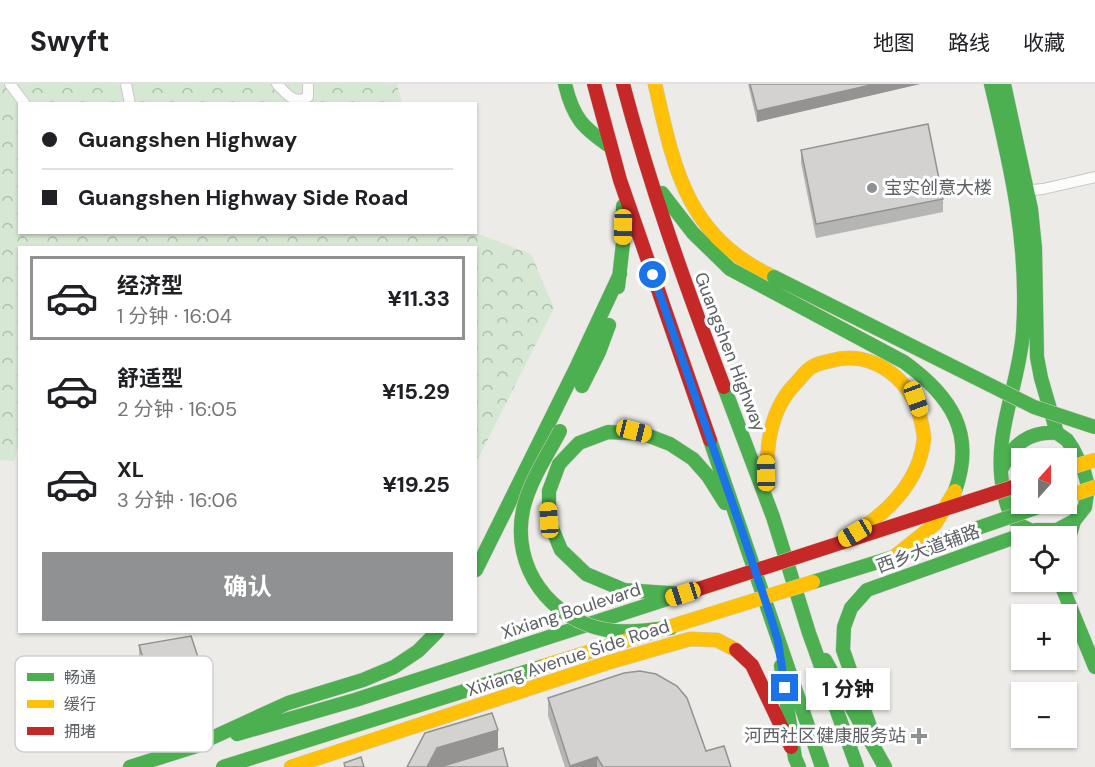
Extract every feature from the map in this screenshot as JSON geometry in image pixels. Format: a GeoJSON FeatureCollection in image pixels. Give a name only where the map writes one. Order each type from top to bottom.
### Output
{"type":"FeatureCollection","features":[{"type":"Feature","properties":{"kind":"main road"},"geometry":{"type":"LineString","coordinates":[[565,84],[571,109],[579,122],[611,147]]}},
{"type":"Feature","properties":{"kind":"main road"},"geometry":{"type":"LineString","coordinates":[[594,84],[620,180],[822,767]]}},
{"type":"Feature","properties":{"kind":"main road","name":"Guangshen Highway"},"geometry":{"type":"LineString","coordinates":[[623,84],[640,148],[680,270],[773,517],[809,633],[857,767]]}},
{"type":"Feature","properties":{"kind":"main road"},"geometry":{"type":"LineString","coordinates":[[655,84],[672,159],[681,185],[720,242],[741,260],[1035,406],[1066,419],[1095,427]]}},
{"type":"Feature","properties":{"kind":"main road"},"geometry":{"type":"LineString","coordinates":[[991,84],[1022,191],[1024,330],[1021,359],[1003,423],[1001,476],[1010,511],[1023,526]]}},
{"type":"Feature","properties":{"kind":"main road"},"geometry":{"type":"LineString","coordinates":[[1004,84],[1022,191],[1035,248],[1037,357],[1046,398],[1059,434],[1073,449],[1088,486],[1086,507],[1074,526]]}},
{"type":"Feature","properties":{"kind":"main road"},"geometry":{"type":"LineString","coordinates":[[640,148],[680,220],[730,269],[904,362],[936,386],[949,402],[958,419],[963,439],[963,460],[952,499],[928,531],[894,557]]}},
{"type":"Feature","properties":{"kind":"main road"},"geometry":{"type":"LineString","coordinates":[[620,180],[623,211],[620,274],[606,335],[530,490],[523,512],[521,534],[523,557],[531,579],[545,597],[564,613],[584,625],[607,630],[671,628]]}},
{"type":"Feature","properties":{"kind":"main road"},"geometry":{"type":"LineString","coordinates":[[477,568],[620,274]]}},
{"type":"Feature","properties":{"kind":"main road"},"geometry":{"type":"LineString","coordinates":[[773,517],[768,490],[766,456],[769,435],[781,401],[790,387],[818,364],[837,358],[855,357],[879,364],[901,378],[916,399],[924,419],[924,439],[920,459],[912,478],[887,511],[837,544]]}},
{"type":"Feature","properties":{"kind":"main road"},"geometry":{"type":"LineString","coordinates":[[1046,398],[1070,413],[1095,418]]}},
{"type":"Feature","properties":{"kind":"main road"},"geometry":{"type":"LineString","coordinates":[[1001,476],[1007,457],[1018,442],[1025,437],[1041,432],[1059,434],[1095,418]]}},
{"type":"Feature","properties":{"kind":"main road"},"geometry":{"type":"LineString","coordinates":[[683,594],[647,593],[623,589],[599,581],[579,570],[564,556],[554,538],[547,499],[550,482],[558,465],[582,442],[598,435],[616,431],[634,431],[652,436],[673,445],[688,455],[705,472],[741,528]]}},
{"type":"Feature","properties":{"kind":"main road"},"geometry":{"type":"LineString","coordinates":[[1077,466],[1095,460]]}},
{"type":"Feature","properties":{"kind":"main road"},"geometry":{"type":"LineString","coordinates":[[1077,493],[1095,487]]}},
{"type":"Feature","properties":{"kind":"main road","name":"Xixiang Boulevard"},"geometry":{"type":"LineString","coordinates":[[213,741],[355,700],[1011,488]]}},
{"type":"Feature","properties":{"kind":"main road","name":"西乡大道辅路"},"geometry":{"type":"LineString","coordinates":[[1064,526],[1095,509]]}},
{"type":"Feature","properties":{"kind":"main road"},"geometry":{"type":"LineString","coordinates":[[223,767],[671,628],[894,557],[1018,514]]}},
{"type":"Feature","properties":{"kind":"main road","name":"西乡大道辅路"},"geometry":{"type":"LineString","coordinates":[[884,764],[843,650],[844,627],[851,608],[867,590],[1011,543]]}},
{"type":"Feature","properties":{"kind":"main road"},"geometry":{"type":"LineString","coordinates":[[1066,592],[1095,667]]}},
{"type":"Feature","properties":{"kind":"main road"},"geometry":{"type":"LineString","coordinates":[[213,737],[288,703],[363,680],[394,667],[418,651],[436,633]]}},
{"type":"Feature","properties":{"kind":"main road"},"geometry":{"type":"LineString","coordinates":[[809,633],[884,764]]}},
{"type":"Feature","properties":{"kind":"main road","name":"Xixiang Avenue Side Road"},"geometry":{"type":"LineString","coordinates":[[291,767],[610,662],[690,639],[702,638],[724,641],[743,654],[752,666],[797,762]]}},
{"type":"Feature","properties":{"kind":"main road"},"geometry":{"type":"LineString","coordinates":[[778,641],[797,762]]}},
{"type":"Feature","properties":{"kind":"main road","name":"Xixiang Boulevard"},"geometry":{"type":"LineString","coordinates":[[130,767],[176,752]]}},
{"type":"Feature","properties":{"kind":"street"},"geometry":{"type":"LineString","coordinates":[[10,84],[24,102]]}},
{"type":"Feature","properties":{"kind":"street"},"geometry":{"type":"LineString","coordinates":[[126,84],[130,102]]}},
{"type":"Feature","properties":{"kind":"street"},"geometry":{"type":"LineString","coordinates":[[277,84],[291,99],[301,101],[308,97],[308,84]]}},
{"type":"Feature","properties":{"kind":"street"},"geometry":{"type":"LineString","coordinates":[[1022,191],[1043,189],[1095,177]]}},
{"type":"Feature","properties":{"kind":"green space"},"geometry":{"type":"Polygon","coordinates":[[[0,84],[397,84],[402,102],[18,102],[18,234],[477,234],[531,254],[554,308],[477,459],[477,246],[18,246],[18,447],[14,461],[0,460],[0,84]]]}},
{"type":"Feature","properties":{"kind":"building"},"geometry":{"type":"Polygon","coordinates":[[[750,84],[875,84],[757,111],[750,84]]]}},
{"type":"Feature","properties":{"kind":"building","name":"宝实创意大楼"},"geometry":{"type":"Polygon","coordinates":[[[928,124],[943,199],[816,224],[801,150],[928,124]]]}},
{"type":"Feature","properties":{"kind":"building"},"geometry":{"type":"Polygon","coordinates":[[[191,636],[198,656],[142,656],[139,645],[191,636]]]}},
{"type":"Feature","properties":{"kind":"building"},"geometry":{"type":"Polygon","coordinates":[[[640,671],[656,674],[677,686],[687,698],[706,751],[724,746],[731,767],[603,767],[597,757],[570,766],[548,698],[624,673],[640,671]]]}},
{"type":"Feature","properties":{"kind":"building"},"geometry":{"type":"Polygon","coordinates":[[[492,713],[498,730],[437,748],[427,767],[407,767],[425,733],[492,713]]]}},
{"type":"Feature","properties":{"kind":"building"},"geometry":{"type":"Polygon","coordinates":[[[503,748],[508,767],[440,767],[503,748]]]}},
{"type":"Feature","properties":{"kind":"building"},"geometry":{"type":"Polygon","coordinates":[[[361,757],[364,767],[345,767],[344,763],[361,757]]]}},
{"type":"Feature","properties":{"kind":"traffic: fast"},"geometry":{"type":"LineString","coordinates":[[565,84],[572,106],[586,128],[611,147]]}},
{"type":"Feature","properties":{"kind":"traffic: fast"},"geometry":{"type":"LineString","coordinates":[[991,84],[1017,206],[1021,237],[1023,332],[1021,352],[1003,432],[1001,472],[1007,506],[1011,515],[1022,526]]}},
{"type":"Feature","properties":{"kind":"traffic: fast"},"geometry":{"type":"LineString","coordinates":[[1004,84],[1031,209],[1035,248],[1037,357],[1041,378],[1057,433],[1067,440],[1073,449],[1084,471],[1088,486],[1085,507],[1073,526]]}},
{"type":"Feature","properties":{"kind":"traffic: fast"},"geometry":{"type":"LineString","coordinates":[[662,193],[693,233],[730,269]]}},
{"type":"Feature","properties":{"kind":"traffic: fast"},"geometry":{"type":"LineString","coordinates":[[618,287],[623,243],[623,206]]}},
{"type":"Feature","properties":{"kind":"traffic: fast"},"geometry":{"type":"LineString","coordinates":[[730,269],[904,362],[935,388],[955,418],[960,434],[963,451],[955,491]]}},
{"type":"Feature","properties":{"kind":"traffic: fast"},"geometry":{"type":"LineString","coordinates":[[477,568],[620,274]]}},
{"type":"Feature","properties":{"kind":"traffic: fast"},"geometry":{"type":"LineString","coordinates":[[774,277],[1034,407],[1095,427]]}},
{"type":"Feature","properties":{"kind":"traffic: fast"},"geometry":{"type":"LineString","coordinates":[[582,386],[609,325]]}},
{"type":"Feature","properties":{"kind":"traffic: fast"},"geometry":{"type":"LineString","coordinates":[[724,387],[773,517],[809,633],[857,767]]}},
{"type":"Feature","properties":{"kind":"traffic: fast"},"geometry":{"type":"LineString","coordinates":[[560,431],[534,479],[523,510],[521,531],[523,551],[529,570],[539,588],[552,603],[568,615],[587,624],[623,632],[671,628]]}},
{"type":"Feature","properties":{"kind":"traffic: fast"},"geometry":{"type":"LineString","coordinates":[[683,594],[624,590],[586,574],[561,550],[549,521],[549,491],[559,464],[579,443],[608,432],[644,434],[670,444],[693,459],[708,476],[725,503]]}},
{"type":"Feature","properties":{"kind":"traffic: fast"},"geometry":{"type":"LineString","coordinates":[[1002,468],[1011,452],[1023,441],[1038,434],[1057,433]]}},
{"type":"Feature","properties":{"kind":"traffic: fast"},"geometry":{"type":"LineString","coordinates":[[710,440],[822,767]]}},
{"type":"Feature","properties":{"kind":"traffic: fast"},"geometry":{"type":"LineString","coordinates":[[813,582],[1018,514]]}},
{"type":"Feature","properties":{"kind":"traffic: fast"},"geometry":{"type":"LineString","coordinates":[[874,738],[843,650],[844,627],[851,608],[867,590],[1035,530],[1057,530],[1074,521]]}},
{"type":"Feature","properties":{"kind":"traffic: fast"},"geometry":{"type":"LineString","coordinates":[[1064,592],[1095,667]]}},
{"type":"Feature","properties":{"kind":"traffic: fast"},"geometry":{"type":"LineString","coordinates":[[237,734],[355,700],[676,596]]}},
{"type":"Feature","properties":{"kind":"traffic: fast"},"geometry":{"type":"LineString","coordinates":[[213,737],[288,703],[363,680],[394,667],[418,651],[436,633]]}},
{"type":"Feature","properties":{"kind":"traffic: fast"},"geometry":{"type":"LineString","coordinates":[[825,660],[885,767]]}},
{"type":"Feature","properties":{"kind":"traffic: fast"},"geometry":{"type":"LineString","coordinates":[[223,767],[544,666]]}},
{"type":"Feature","properties":{"kind":"traffic: fast"},"geometry":{"type":"LineString","coordinates":[[781,666],[795,758],[799,767]]}},
{"type":"Feature","properties":{"kind":"traffic: fast"},"geometry":{"type":"LineString","coordinates":[[130,767],[178,752]]}},
{"type":"Feature","properties":{"kind":"traffic: slow"},"geometry":{"type":"LineString","coordinates":[[655,84],[669,145],[678,172],[689,198],[703,221],[721,242],[745,261],[774,277]]}},
{"type":"Feature","properties":{"kind":"traffic: slow"},"geometry":{"type":"LineString","coordinates":[[768,485],[768,444],[774,417],[787,394],[808,370],[821,363],[846,358],[875,363],[888,371],[900,381],[917,406],[924,437],[921,456],[915,471],[897,498],[873,521],[845,539]]}},
{"type":"Feature","properties":{"kind":"traffic: slow"},"geometry":{"type":"LineString","coordinates":[[1077,466],[1095,460]]}},
{"type":"Feature","properties":{"kind":"traffic: slow"},"geometry":{"type":"LineString","coordinates":[[1077,493],[1095,487]]}},
{"type":"Feature","properties":{"kind":"traffic: slow"},"geometry":{"type":"LineString","coordinates":[[894,557],[935,524],[955,491]]}},
{"type":"Feature","properties":{"kind":"traffic: slow"},"geometry":{"type":"LineString","coordinates":[[544,666],[813,582]]}},
{"type":"Feature","properties":{"kind":"traffic: slow"},"geometry":{"type":"LineString","coordinates":[[291,767],[610,662],[690,639],[717,640],[736,650]]}},
{"type":"Feature","properties":{"kind":"traffic: jam"},"geometry":{"type":"LineString","coordinates":[[594,84],[620,180],[710,440]]}},
{"type":"Feature","properties":{"kind":"traffic: jam"},"geometry":{"type":"LineString","coordinates":[[623,84],[669,237],[724,387]]}},
{"type":"Feature","properties":{"kind":"traffic: jam"},"geometry":{"type":"LineString","coordinates":[[683,594],[1011,488]]}},
{"type":"Feature","properties":{"kind":"traffic: jam"},"geometry":{"type":"LineString","coordinates":[[736,650],[752,665],[791,747]]}},
{"type":"Feature","properties":{"kind":"place","name":"宝实创意大楼"},"geometry":{"type":"Point","coordinates":[872,188]}},
{"type":"Feature","properties":{"kind":"place","name":"河西社区健康服务站"},"geometry":{"type":"Point","coordinates":[919,736]}},
{"type":"Feature","properties":{"kind":"route"},"geometry":{"type":"LineString","coordinates":[[653,275],[771,618],[778,641],[785,688]]}}]}
